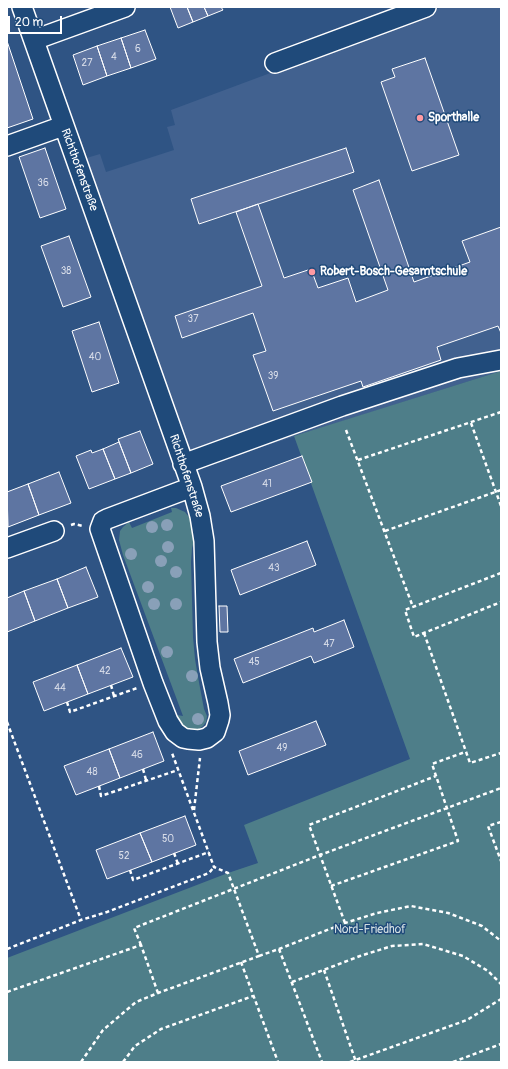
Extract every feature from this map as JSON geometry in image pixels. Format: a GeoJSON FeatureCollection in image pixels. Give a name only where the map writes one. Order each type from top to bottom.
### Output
{"type":"FeatureCollection","features":[{"type":"Feature","properties":{"kind":"street","name":"Richthofenstraße"},"geometry":{"type":"LineString","coordinates":[[22,7],[192,487],[200,516],[204,541],[207,642],[210,668],[220,715],[220,720],[215,732],[203,739]]}},
{"type":"Feature","properties":{"kind":"street"},"geometry":{"type":"LineString","coordinates":[[34,40],[125,7]]}},
{"type":"Feature","properties":{"kind":"street"},"geometry":{"type":"LineString","coordinates":[[275,62],[426,7]]}},
{"type":"Feature","properties":{"kind":"street"},"geometry":{"type":"LineString","coordinates":[[7,146],[63,126]]}},
{"type":"Feature","properties":{"kind":"street"},"geometry":{"type":"LineString","coordinates":[[183,464],[342,406],[458,368],[501,360]]}},
{"type":"Feature","properties":{"kind":"street"},"geometry":{"type":"LineString","coordinates":[[192,487],[107,519],[103,521],[100,529],[153,683],[168,721],[176,732],[183,738],[203,739]]}},
{"type":"Feature","properties":{"kind":"street"},"geometry":{"type":"LineString","coordinates":[[7,548],[54,532]]}},
{"type":"Feature","properties":{"kind":"path"},"geometry":{"type":"LineString","coordinates":[[358,460],[501,412]]}},
{"type":"Feature","properties":{"kind":"path"},"geometry":{"type":"LineString","coordinates":[[471,423],[501,506]]}},
{"type":"Feature","properties":{"kind":"path"},"geometry":{"type":"LineString","coordinates":[[346,430],[413,607]]}},
{"type":"Feature","properties":{"kind":"path"},"geometry":{"type":"LineString","coordinates":[[385,531],[501,490]]}},
{"type":"Feature","properties":{"kind":"path"},"geometry":{"type":"LineString","coordinates":[[54,532],[74,524],[100,529]]}},
{"type":"Feature","properties":{"kind":"path"},"geometry":{"type":"LineString","coordinates":[[501,573],[405,610],[414,637],[501,602]]}},
{"type":"Feature","properties":{"kind":"path"},"geometry":{"type":"LineString","coordinates":[[424,633],[470,763],[501,753]]}},
{"type":"Feature","properties":{"kind":"path"},"geometry":{"type":"LineString","coordinates":[[67,702],[70,712],[153,683]]}},
{"type":"Feature","properties":{"kind":"path"},"geometry":{"type":"LineString","coordinates":[[111,685],[114,696]]}},
{"type":"Feature","properties":{"kind":"path"},"geometry":{"type":"LineString","coordinates":[[7,722],[81,920]]}},
{"type":"Feature","properties":{"kind":"path"},"geometry":{"type":"LineString","coordinates":[[194,811],[203,739]]}},
{"type":"Feature","properties":{"kind":"path"},"geometry":{"type":"LineString","coordinates":[[171,749],[214,867],[228,873],[259,956]]}},
{"type":"Feature","properties":{"kind":"path"},"geometry":{"type":"LineString","coordinates":[[331,886],[458,841],[432,764],[465,752]]}},
{"type":"Feature","properties":{"kind":"path"},"geometry":{"type":"LineString","coordinates":[[142,769],[146,780]]}},
{"type":"Feature","properties":{"kind":"path"},"geometry":{"type":"LineString","coordinates":[[99,786],[102,796],[178,770]]}},
{"type":"Feature","properties":{"kind":"path"},"geometry":{"type":"LineString","coordinates":[[345,923],[309,825],[436,776]]}},
{"type":"Feature","properties":{"kind":"path"},"geometry":{"type":"LineString","coordinates":[[158,993],[134,928],[320,855],[501,788]]}},
{"type":"Feature","properties":{"kind":"path"},"geometry":{"type":"LineString","coordinates":[[501,822],[488,826],[501,861]]}},
{"type":"Feature","properties":{"kind":"path"},"geometry":{"type":"LineString","coordinates":[[130,870],[133,880],[209,852]]}},
{"type":"Feature","properties":{"kind":"path"},"geometry":{"type":"LineString","coordinates":[[174,853],[178,864]]}},
{"type":"Feature","properties":{"kind":"path"},"geometry":{"type":"LineString","coordinates":[[7,949],[81,920],[107,912],[209,874],[214,867]]}},
{"type":"Feature","properties":{"kind":"path"},"geometry":{"type":"LineString","coordinates":[[81,1062],[103,1030],[136,1002],[345,923],[376,913],[411,906],[448,913],[482,926],[501,941]]}},
{"type":"Feature","properties":{"kind":"path"},"geometry":{"type":"LineString","coordinates":[[292,982],[360,956],[392,946],[423,944],[463,956],[488,971],[501,984]]}},
{"type":"Feature","properties":{"kind":"path"},"geometry":{"type":"LineString","coordinates":[[7,992],[141,945]]}},
{"type":"Feature","properties":{"kind":"path"},"geometry":{"type":"LineString","coordinates":[[279,949],[322,1062]]}},
{"type":"Feature","properties":{"kind":"path"},"geometry":{"type":"LineString","coordinates":[[241,962],[278,1062]]}},
{"type":"Feature","properties":{"kind":"path"},"geometry":{"type":"LineString","coordinates":[[324,970],[356,1061]]}},
{"type":"Feature","properties":{"kind":"path"},"geometry":{"type":"LineString","coordinates":[[123,1062],[135,1046],[161,1029],[253,996]]}},
{"type":"Feature","properties":{"kind":"path"},"geometry":{"type":"LineString","coordinates":[[350,1062],[467,1020],[501,999]]}},
{"type":"Feature","properties":{"kind":"path"},"geometry":{"type":"LineString","coordinates":[[453,1062],[501,1044]]}},
{"type":"Feature","properties":{"kind":"shaded area","name":"Robert-Bosch-Gesamtschule"},"geometry":{"type":"Polygon","coordinates":[[[442,7],[501,7],[501,371],[192,469],[83,159],[100,154],[106,172],[174,150],[167,127],[175,125],[171,110],[375,34],[442,7]]]}},
{"type":"Feature","properties":{"kind":"green space","name":"Nord-Friedhof"},"geometry":{"type":"Polygon","coordinates":[[[501,371],[501,1062],[7,1062],[7,958],[228,873],[258,863],[244,825],[410,759],[294,436],[501,371]]]}},
{"type":"Feature","properties":{"kind":"green space"},"geometry":{"type":"Polygon","coordinates":[[[171,508],[176,508],[185,512],[193,522],[196,535],[192,548],[191,562],[193,637],[198,677],[204,709],[207,716],[206,722],[203,726],[195,730],[190,730],[179,726],[171,714],[183,716],[123,555],[119,540],[120,531],[129,522],[132,528],[172,512],[171,508]]]}},
{"type":"Feature","properties":{"kind":"building"},"geometry":{"type":"Polygon","coordinates":[[[170,7],[187,7],[193,22],[178,28],[170,7]]]}},
{"type":"Feature","properties":{"kind":"building"},"geometry":{"type":"Polygon","coordinates":[[[187,7],[204,7],[208,16],[193,22],[187,7]]]}},
{"type":"Feature","properties":{"kind":"building"},"geometry":{"type":"Polygon","coordinates":[[[204,7],[221,7],[223,10],[208,16],[204,7]]]}},
{"type":"Feature","properties":{"kind":"building"},"geometry":{"type":"Polygon","coordinates":[[[145,30],[156,59],[131,68],[121,38],[145,30]]]}},
{"type":"Feature","properties":{"kind":"building"},"geometry":{"type":"Polygon","coordinates":[[[121,38],[131,68],[107,76],[97,46],[121,38]]]}},
{"type":"Feature","properties":{"kind":"building"},"geometry":{"type":"Polygon","coordinates":[[[7,41],[33,119],[7,128],[7,41]]]}},
{"type":"Feature","properties":{"kind":"building"},"geometry":{"type":"Polygon","coordinates":[[[97,46],[107,76],[83,85],[73,55],[97,46]]]}},
{"type":"Feature","properties":{"kind":"building","name":"Sporthalle"},"geometry":{"type":"Polygon","coordinates":[[[425,58],[459,155],[412,171],[381,82],[395,77],[392,69],[425,58]]]}},
{"type":"Feature","properties":{"kind":"building"},"geometry":{"type":"Polygon","coordinates":[[[45,148],[66,209],[40,218],[19,157],[45,148]]]}},
{"type":"Feature","properties":{"kind":"building"},"geometry":{"type":"Polygon","coordinates":[[[346,148],[354,172],[199,224],[191,199],[346,148]]]}},
{"type":"Feature","properties":{"kind":"building"},"geometry":{"type":"Polygon","coordinates":[[[379,180],[414,282],[470,262],[462,241],[501,227],[501,333],[498,326],[437,347],[441,360],[363,387],[361,381],[273,411],[253,355],[266,351],[253,313],[182,338],[175,316],[262,286],[236,212],[258,204],[284,278],[311,269],[318,288],[348,278],[356,302],[388,290],[353,190],[379,180]]]}},
{"type":"Feature","properties":{"kind":"building"},"geometry":{"type":"Polygon","coordinates":[[[69,236],[91,297],[63,307],[41,246],[69,236]]]}},
{"type":"Feature","properties":{"kind":"building"},"geometry":{"type":"Polygon","coordinates":[[[99,322],[119,383],[92,392],[72,331],[99,322]]]}},
{"type":"Feature","properties":{"kind":"building"},"geometry":{"type":"Polygon","coordinates":[[[140,431],[153,464],[131,473],[118,439],[140,431]]]}},
{"type":"Feature","properties":{"kind":"building"},"geometry":{"type":"Polygon","coordinates":[[[119,442],[131,473],[115,479],[103,449],[119,442]]]}},
{"type":"Feature","properties":{"kind":"building"},"geometry":{"type":"Polygon","coordinates":[[[103,449],[115,479],[89,489],[76,456],[91,450],[92,453],[103,449]]]}},
{"type":"Feature","properties":{"kind":"building"},"geometry":{"type":"Polygon","coordinates":[[[302,456],[312,482],[231,512],[221,486],[302,456]]]}},
{"type":"Feature","properties":{"kind":"building"},"geometry":{"type":"Polygon","coordinates":[[[59,472],[71,503],[39,515],[28,484],[59,472]]]}},
{"type":"Feature","properties":{"kind":"building"},"geometry":{"type":"Polygon","coordinates":[[[28,484],[39,515],[8,527],[7,492],[28,484]]]}},
{"type":"Feature","properties":{"kind":"building"},"geometry":{"type":"Polygon","coordinates":[[[307,541],[316,565],[240,595],[231,570],[307,541]]]}},
{"type":"Feature","properties":{"kind":"building"},"geometry":{"type":"Polygon","coordinates":[[[86,567],[98,597],[68,608],[57,579],[86,567]]]}},
{"type":"Feature","properties":{"kind":"building"},"geometry":{"type":"Polygon","coordinates":[[[57,579],[68,608],[35,621],[24,591],[57,579]]]}},
{"type":"Feature","properties":{"kind":"building"},"geometry":{"type":"Polygon","coordinates":[[[24,591],[35,621],[7,632],[7,598],[24,591]]]}},
{"type":"Feature","properties":{"kind":"building"},"geometry":{"type":"Polygon","coordinates":[[[219,606],[227,606],[228,632],[220,632],[219,606]]]}},
{"type":"Feature","properties":{"kind":"building"},"geometry":{"type":"Polygon","coordinates":[[[344,620],[354,647],[314,663],[311,656],[243,683],[234,659],[313,628],[314,632],[344,620]]]}},
{"type":"Feature","properties":{"kind":"building"},"geometry":{"type":"Polygon","coordinates":[[[121,648],[133,677],[88,694],[77,665],[121,648]]]}},
{"type":"Feature","properties":{"kind":"building"},"geometry":{"type":"Polygon","coordinates":[[[77,665],[88,694],[44,711],[33,682],[77,665]]]}},
{"type":"Feature","properties":{"kind":"building"},"geometry":{"type":"Polygon","coordinates":[[[316,721],[326,745],[248,775],[239,751],[316,721]]]}},
{"type":"Feature","properties":{"kind":"building"},"geometry":{"type":"Polygon","coordinates":[[[153,732],[164,761],[120,778],[109,749],[153,732]]]}},
{"type":"Feature","properties":{"kind":"building"},"geometry":{"type":"Polygon","coordinates":[[[109,749],[120,778],[76,795],[64,766],[109,749]]]}},
{"type":"Feature","properties":{"kind":"building"},"geometry":{"type":"Polygon","coordinates":[[[185,816],[196,845],[152,862],[140,833],[185,816]]]}},
{"type":"Feature","properties":{"kind":"building"},"geometry":{"type":"Polygon","coordinates":[[[140,833],[152,862],[107,879],[96,850],[140,833]]]}},
{"type":"Feature","properties":{"kind":"place","name":"Sporthalle"},"geometry":{"type":"Point","coordinates":[420,118]}},
{"type":"Feature","properties":{"kind":"place","name":"Robert-Bosch-Gesamtschule"},"geometry":{"type":"Point","coordinates":[312,272]}}]}
